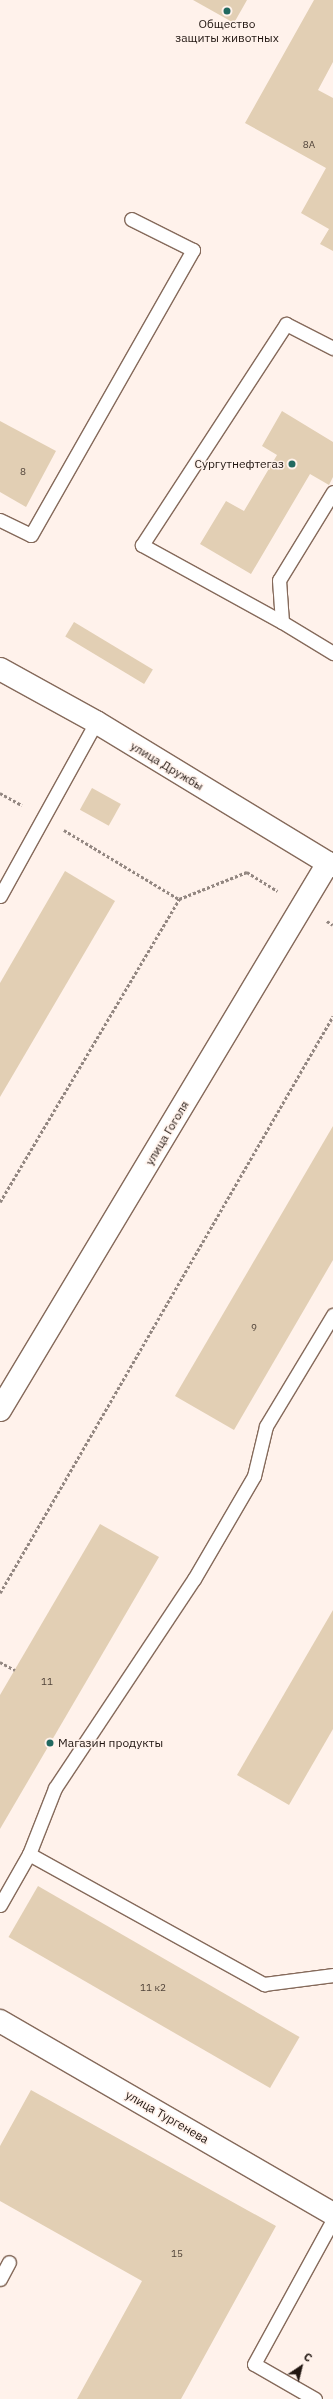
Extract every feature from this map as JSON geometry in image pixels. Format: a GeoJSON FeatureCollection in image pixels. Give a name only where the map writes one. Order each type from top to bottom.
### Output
{"type":"FeatureCollection","features":[{"type":"Feature","properties":{"kind":"street","name":"улица Дружбы"},"geometry":{"type":"LineString","coordinates":[[0,669],[96,722],[332,862]]}},
{"type":"Feature","properties":{"kind":"street","name":"улица Гоголя"},"geometry":{"type":"LineString","coordinates":[[0,1410],[332,862]]}},
{"type":"Feature","properties":{"kind":"street","name":"улица Тургенева"},"geometry":{"type":"LineString","coordinates":[[0,2021],[333,2214]]}},
{"type":"Feature","properties":{"kind":"lane"},"geometry":{"type":"LineString","coordinates":[[0,520],[31,535],[194,250],[131,219]]}},
{"type":"Feature","properties":{"kind":"lane"},"geometry":{"type":"LineString","coordinates":[[333,348],[286,324],[142,545],[282,622],[333,653]]}},
{"type":"Feature","properties":{"kind":"lane"},"geometry":{"type":"LineString","coordinates":[[282,622],[279,580],[333,492]]}},
{"type":"Feature","properties":{"kind":"lane"},"geometry":{"type":"LineString","coordinates":[[0,896],[96,722]]}},
{"type":"Feature","properties":{"kind":"lane"},"geometry":{"type":"LineString","coordinates":[[0,1905],[29,1854],[55,1788],[194,1579],[254,1476],[266,1426],[333,1315]]}},
{"type":"Feature","properties":{"kind":"lane"},"geometry":{"type":"LineString","coordinates":[[29,1854],[264,1984],[333,1975]]}},
{"type":"Feature","properties":{"kind":"lane"},"geometry":{"type":"LineString","coordinates":[[315,2399],[254,2364],[333,2220]]}},
{"type":"Feature","properties":{"kind":"lane"},"geometry":{"type":"LineString","coordinates":[[0,2279],[9,2262]]}},
{"type":"Feature","properties":{"kind":"path"},"geometry":{"type":"LineString","coordinates":[[0,793],[179,899]]}},
{"type":"Feature","properties":{"kind":"path"},"geometry":{"type":"LineString","coordinates":[[0,1202],[179,899],[247,872],[333,925]]}},
{"type":"Feature","properties":{"kind":"path"},"geometry":{"type":"LineString","coordinates":[[0,1593],[333,1016]]}},
{"type":"Feature","properties":{"kind":"path"},"geometry":{"type":"LineString","coordinates":[[0,1662],[15,1670]]}},
{"type":"Feature","properties":{"kind":"building","name":"Общество защиты животных"},"geometry":{"type":"Polygon","coordinates":[[[193,0],[247,0],[234,23],[193,0]]]}},
{"type":"Feature","properties":{"kind":"building"},"geometry":{"type":"Polygon","coordinates":[[[314,0],[333,0],[333,62],[318,90],[333,98],[333,251],[320,244],[329,229],[301,213],[326,168],[245,123],[314,0]]]}},
{"type":"Feature","properties":{"kind":"building"},"geometry":{"type":"Polygon","coordinates":[[[282,411],[333,442],[333,477],[329,485],[310,474],[251,574],[200,544],[226,501],[244,511],[277,455],[262,446],[282,411]]]}},
{"type":"Feature","properties":{"kind":"building"},"geometry":{"type":"Polygon","coordinates":[[[0,421],[56,451],[26,507],[0,492],[0,421]]]}},
{"type":"Feature","properties":{"kind":"building"},"geometry":{"type":"Polygon","coordinates":[[[74,622],[153,669],[144,684],[65,637],[74,622]]]}},
{"type":"Feature","properties":{"kind":"building"},"geometry":{"type":"Polygon","coordinates":[[[92,788],[121,804],[109,826],[80,810],[92,788]]]}},
{"type":"Feature","properties":{"kind":"building"},"geometry":{"type":"Polygon","coordinates":[[[65,871],[115,901],[0,1097],[0,983],[65,871]]]}},
{"type":"Feature","properties":{"kind":"building"},"geometry":{"type":"Polygon","coordinates":[[[333,1126],[333,1260],[234,1430],[175,1396],[333,1126]]]}},
{"type":"Feature","properties":{"kind":"building"},"geometry":{"type":"Polygon","coordinates":[[[100,1524],[159,1557],[0,1829],[0,1695],[100,1524]]]}},
{"type":"Feature","properties":{"kind":"building"},"geometry":{"type":"Polygon","coordinates":[[[333,1610],[333,1729],[289,1805],[237,1775],[333,1610]]]}},
{"type":"Feature","properties":{"kind":"building"},"geometry":{"type":"Polygon","coordinates":[[[38,1886],[300,2037],[270,2088],[8,1937],[38,1886]]]}},
{"type":"Feature","properties":{"kind":"building"},"geometry":{"type":"Polygon","coordinates":[[[31,2090],[276,2226],[181,2399],[77,2399],[142,2281],[0,2201],[0,2146],[31,2090]]]}},
{"type":"Feature","properties":{"kind":"place","name":"Общество защиты животных"},"geometry":{"type":"Point","coordinates":[227,11]}},
{"type":"Feature","properties":{"kind":"place","name":"Сургутнефтегаз"},"geometry":{"type":"Point","coordinates":[292,464]}},
{"type":"Feature","properties":{"kind":"place","name":"Магазин продукты"},"geometry":{"type":"Point","coordinates":[50,1743]}}]}
